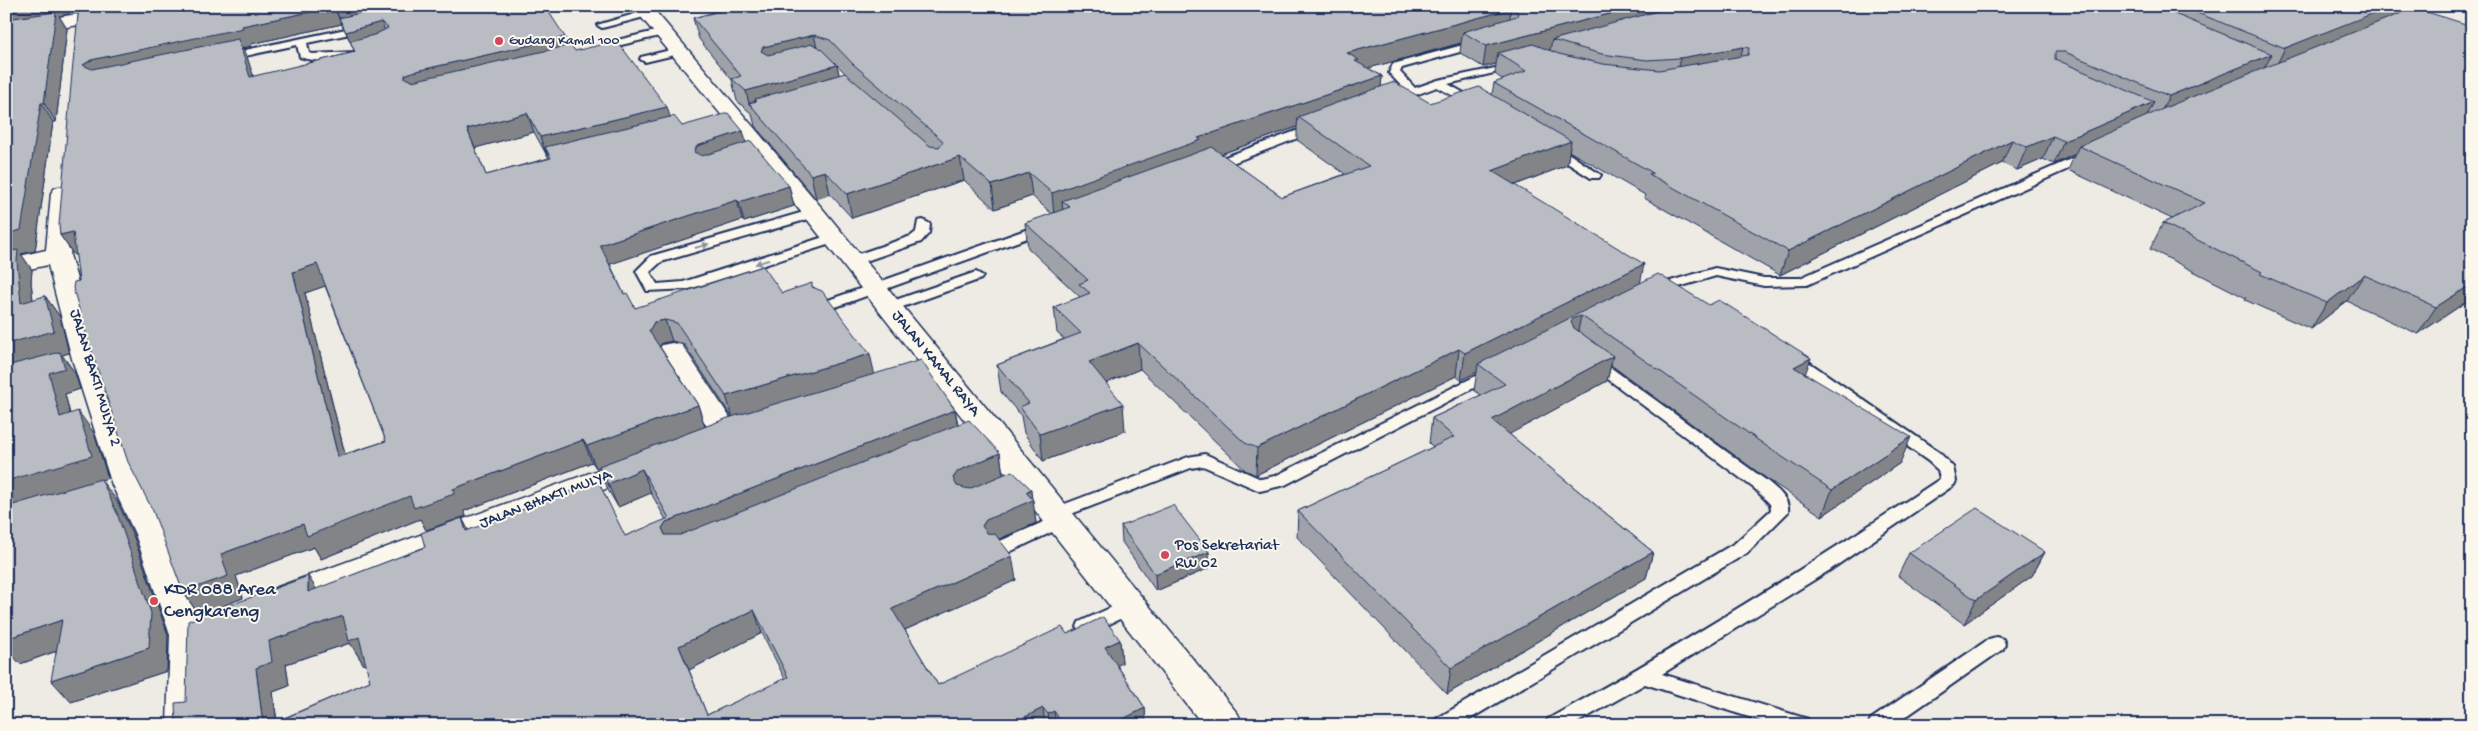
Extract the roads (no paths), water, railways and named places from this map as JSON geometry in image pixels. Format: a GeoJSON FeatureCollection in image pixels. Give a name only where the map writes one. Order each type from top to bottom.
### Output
{"type":"FeatureCollection","features":[{"type":"Feature","properties":{"kind":"street"},"geometry":{"type":"LineString","coordinates":[[6,31],[80,13],[76,46]]}},
{"type":"Feature","properties":{"kind":"street","name":"JALAN KAMAL RAYA"},"geometry":{"type":"LineString","coordinates":[[658,26],[737,119],[756,154],[814,213],[882,298],[924,372],[1058,518],[1225,725]]}},
{"type":"Feature","properties":{"kind":"street","name":"JALAN BAKTI MULYA 2"},"geometry":{"type":"LineString","coordinates":[[65,168],[58,255],[73,362],[113,489],[151,534],[201,630],[185,725]]}},
{"type":"Feature","properties":{"kind":"street"},"geometry":{"type":"LineString","coordinates":[[6,267],[58,255]]}},
{"type":"Feature","properties":{"kind":"street"},"geometry":{"type":"LineString","coordinates":[[672,351],[739,428],[698,442]]}},
{"type":"Feature","properties":{"kind":"street","name":"JALAN BHAKTI MULYA"},"geometry":{"type":"LineString","coordinates":[[252,611],[660,456]]}},
{"type":"Feature","properties":{"kind":"lane"},"geometry":{"type":"LineString","coordinates":[[216,59],[378,25]]}},
{"type":"Feature","properties":{"kind":"lane"},"geometry":{"type":"LineString","coordinates":[[602,25],[658,26]]}},
{"type":"Feature","properties":{"kind":"lane"},"geometry":{"type":"LineString","coordinates":[[590,55],[599,53],[613,44],[658,26]]}},
{"type":"Feature","properties":{"kind":"lane"},"geometry":{"type":"LineString","coordinates":[[645,59],[658,26]]}},
{"type":"Feature","properties":{"kind":"lane"},"geometry":{"type":"LineString","coordinates":[[1414,92],[1394,73],[1397,66],[1490,40]]}},
{"type":"Feature","properties":{"kind":"lane"},"geometry":{"type":"LineString","coordinates":[[301,41],[304,55],[311,58],[326,58],[366,51]]}},
{"type":"Feature","properties":{"kind":"lane"},"geometry":{"type":"LineString","coordinates":[[1386,103],[1438,83],[1531,61]]}},
{"type":"Feature","properties":{"kind":"lane"},"geometry":{"type":"LineString","coordinates":[[1438,83],[1488,110]]}},
{"type":"Feature","properties":{"kind":"lane"},"geometry":{"type":"LineString","coordinates":[[1200,170],[1330,123]]}},
{"type":"Feature","properties":{"kind":"lane"},"geometry":{"type":"LineString","coordinates":[[1545,144],[1595,175]]}},
{"type":"Feature","properties":{"kind":"lane"},"geometry":{"type":"LineString","coordinates":[[1646,294],[1715,272],[1764,282],[1802,282],[2105,148]]}},
{"type":"Feature","properties":{"kind":"lane"},"geometry":{"type":"LineString","coordinates":[[814,213],[656,259],[643,271],[652,288],[684,286],[834,238]]}},
{"type":"Feature","properties":{"kind":"lane"},"geometry":{"type":"LineString","coordinates":[[882,298],[1061,221]]}},
{"type":"Feature","properties":{"kind":"lane"},"geometry":{"type":"LineString","coordinates":[[852,261],[916,239],[922,233],[923,224]]}},
{"type":"Feature","properties":{"kind":"lane"},"geometry":{"type":"LineString","coordinates":[[825,306],[882,298],[976,276]]}},
{"type":"Feature","properties":{"kind":"lane"},"geometry":{"type":"LineString","coordinates":[[1555,725],[1643,676],[1824,565],[1948,481],[1948,473],[1943,464],[1779,349]]}},
{"type":"Feature","properties":{"kind":"lane"},"geometry":{"type":"LineString","coordinates":[[1443,725],[1742,548],[1779,512],[1778,500],[1761,485],[1582,353]]}},
{"type":"Feature","properties":{"kind":"lane"},"geometry":{"type":"LineString","coordinates":[[997,550],[1110,492],[1196,461],[1205,460],[1260,485],[1279,481],[1506,365]]}},
{"type":"Feature","properties":{"kind":"lane"},"geometry":{"type":"LineString","coordinates":[[1067,635],[1130,606]]}},
{"type":"Feature","properties":{"kind":"lane"},"geometry":{"type":"LineString","coordinates":[[1878,725],[1996,644]]}},
{"type":"Feature","properties":{"kind":"lane"},"geometry":{"type":"LineString","coordinates":[[1643,676],[1801,725]]}},
{"type":"Feature","properties":{"kind":"place","name":"Gudang Kamal 100"},"geometry":{"type":"Point","coordinates":[499,41]}},
{"type":"Feature","properties":{"kind":"place","name":"Pos Sekretariat RW 02"},"geometry":{"type":"Point","coordinates":[1165,555]}},
{"type":"Feature","properties":{"kind":"place","name":"KDR 088 Area Cengkareng"},"geometry":{"type":"Point","coordinates":[154,601]}}]}
